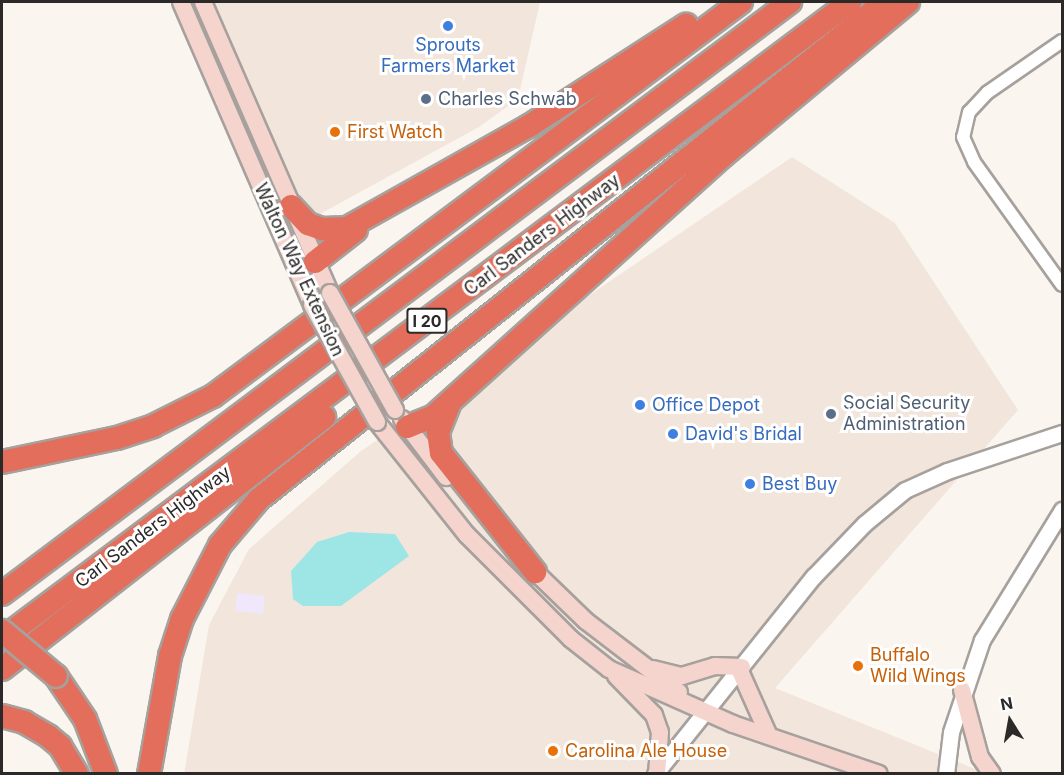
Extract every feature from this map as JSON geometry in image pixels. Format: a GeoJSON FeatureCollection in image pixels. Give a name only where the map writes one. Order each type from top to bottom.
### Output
{"type":"FeatureCollection","features":[{"type":"Feature","properties":{"kind":"highway"},"geometry":{"type":"LineString","coordinates":[[291,206],[308,224],[338,231],[529,126],[721,2]]}},
{"type":"Feature","properties":{"kind":"highway"},"geometry":{"type":"LineString","coordinates":[[2,462],[117,438],[213,396],[741,2]]}},
{"type":"Feature","properties":{"kind":"highway","name":"Carl Sanders Highway"},"geometry":{"type":"LineString","coordinates":[[2,594],[790,2]]}},
{"type":"Feature","properties":{"kind":"highway","name":"Carl Sanders Highway"},"geometry":{"type":"LineString","coordinates":[[2,639],[850,2]]}},
{"type":"Feature","properties":{"kind":"highway"},"geometry":{"type":"LineString","coordinates":[[149,774],[170,656],[182,619],[220,545],[259,499],[885,2]]}},
{"type":"Feature","properties":{"kind":"highway"},"geometry":{"type":"LineString","coordinates":[[401,418],[434,416],[724,155],[908,2]]}},
{"type":"Feature","properties":{"kind":"highway"},"geometry":{"type":"LineString","coordinates":[[315,262],[344,237],[459,165]]}},
{"type":"Feature","properties":{"kind":"highway"},"geometry":{"type":"LineString","coordinates":[[2,669],[491,287],[542,234]]}},
{"type":"Feature","properties":{"kind":"highway"},"geometry":{"type":"LineString","coordinates":[[453,399],[440,422],[441,453],[535,572]]}},
{"type":"Feature","properties":{"kind":"highway"},"geometry":{"type":"LineString","coordinates":[[2,448],[32,456]]}},
{"type":"Feature","properties":{"kind":"highway"},"geometry":{"type":"LineString","coordinates":[[2,631],[56,676],[85,719],[106,774]]}},
{"type":"Feature","properties":{"kind":"highway"},"geometry":{"type":"LineString","coordinates":[[2,716],[24,722],[48,736],[60,746],[77,774]]}},
{"type":"Feature","properties":{"kind":"main road","name":"Walton Way Extension"},"geometry":{"type":"LineString","coordinates":[[181,2],[312,305],[379,424],[467,535],[571,639],[609,669],[707,712],[879,774]]}},
{"type":"Feature","properties":{"kind":"main road","name":"Walton Way Extension"},"geometry":{"type":"LineString","coordinates":[[203,2],[315,262],[330,293],[401,418],[456,490],[535,572],[586,621],[707,712]]}},
{"type":"Feature","properties":{"kind":"main road"},"geometry":{"type":"LineString","coordinates":[[300,280],[315,262]]}},
{"type":"Feature","properties":{"kind":"main road"},"geometry":{"type":"LineString","coordinates":[[379,424],[401,418]]}},
{"type":"Feature","properties":{"kind":"main road"},"geometry":{"type":"LineString","coordinates":[[644,666],[682,676],[715,666],[741,669],[769,736]]}},
{"type":"Feature","properties":{"kind":"main road"},"geometry":{"type":"LineString","coordinates":[[609,669],[654,715],[660,732],[656,772]]}},
{"type":"Feature","properties":{"kind":"main road"},"geometry":{"type":"LineString","coordinates":[[962,690],[980,757],[992,774]]}},
{"type":"Feature","properties":{"kind":"street"},"geometry":{"type":"LineString","coordinates":[[1062,41],[987,93],[969,111],[963,137],[974,162],[1062,285]]}},
{"type":"Feature","properties":{"kind":"street"},"geometry":{"type":"LineString","coordinates":[[656,772],[707,712],[813,577],[864,524],[905,490],[996,452],[1062,433]]}},
{"type":"Feature","properties":{"kind":"street"},"geometry":{"type":"LineString","coordinates":[[946,774],[951,732],[962,690],[981,640],[1062,510]]}},
{"type":"Feature","properties":{"kind":"shaded area"},"geometry":{"type":"Polygon","coordinates":[[[209,2],[540,2],[518,99],[479,127],[309,220],[298,209],[209,2]]]}},
{"type":"Feature","properties":{"kind":"shaded area"},"geometry":{"type":"Polygon","coordinates":[[[792,157],[895,223],[1018,410],[775,688],[985,773],[184,774],[209,625],[249,549],[361,451],[792,157]]]}},
{"type":"Feature","properties":{"kind":"shaded area"},"geometry":{"type":"Polygon","coordinates":[[[237,593],[265,596],[263,614],[235,611],[237,593]]]}},
{"type":"Feature","properties":{"kind":"water"},"geometry":{"type":"Polygon","coordinates":[[[349,532],[395,534],[409,556],[341,606],[303,606],[293,599],[291,571],[317,542],[349,532]]]}},
{"type":"Feature","properties":{"kind":"place","name":"Sprouts Farmers Market"},"geometry":{"type":"Point","coordinates":[448,26]}},
{"type":"Feature","properties":{"kind":"place","name":"Charles Schwab"},"geometry":{"type":"Point","coordinates":[426,99]}},
{"type":"Feature","properties":{"kind":"place","name":"First Watch"},"geometry":{"type":"Point","coordinates":[335,132]}},
{"type":"Feature","properties":{"kind":"place","name":"Office Depot"},"geometry":{"type":"Point","coordinates":[640,405]}},
{"type":"Feature","properties":{"kind":"place","name":"Social Security Administration"},"geometry":{"type":"Point","coordinates":[831,414]}},
{"type":"Feature","properties":{"kind":"place","name":"David's Bridal"},"geometry":{"type":"Point","coordinates":[673,434]}},
{"type":"Feature","properties":{"kind":"place","name":"Best Buy"},"geometry":{"type":"Point","coordinates":[750,484]}},
{"type":"Feature","properties":{"kind":"place","name":"Buffalo Wild Wings"},"geometry":{"type":"Point","coordinates":[858,666]}},
{"type":"Feature","properties":{"kind":"place","name":"Carolina Ale House"},"geometry":{"type":"Point","coordinates":[553,751]}}]}
